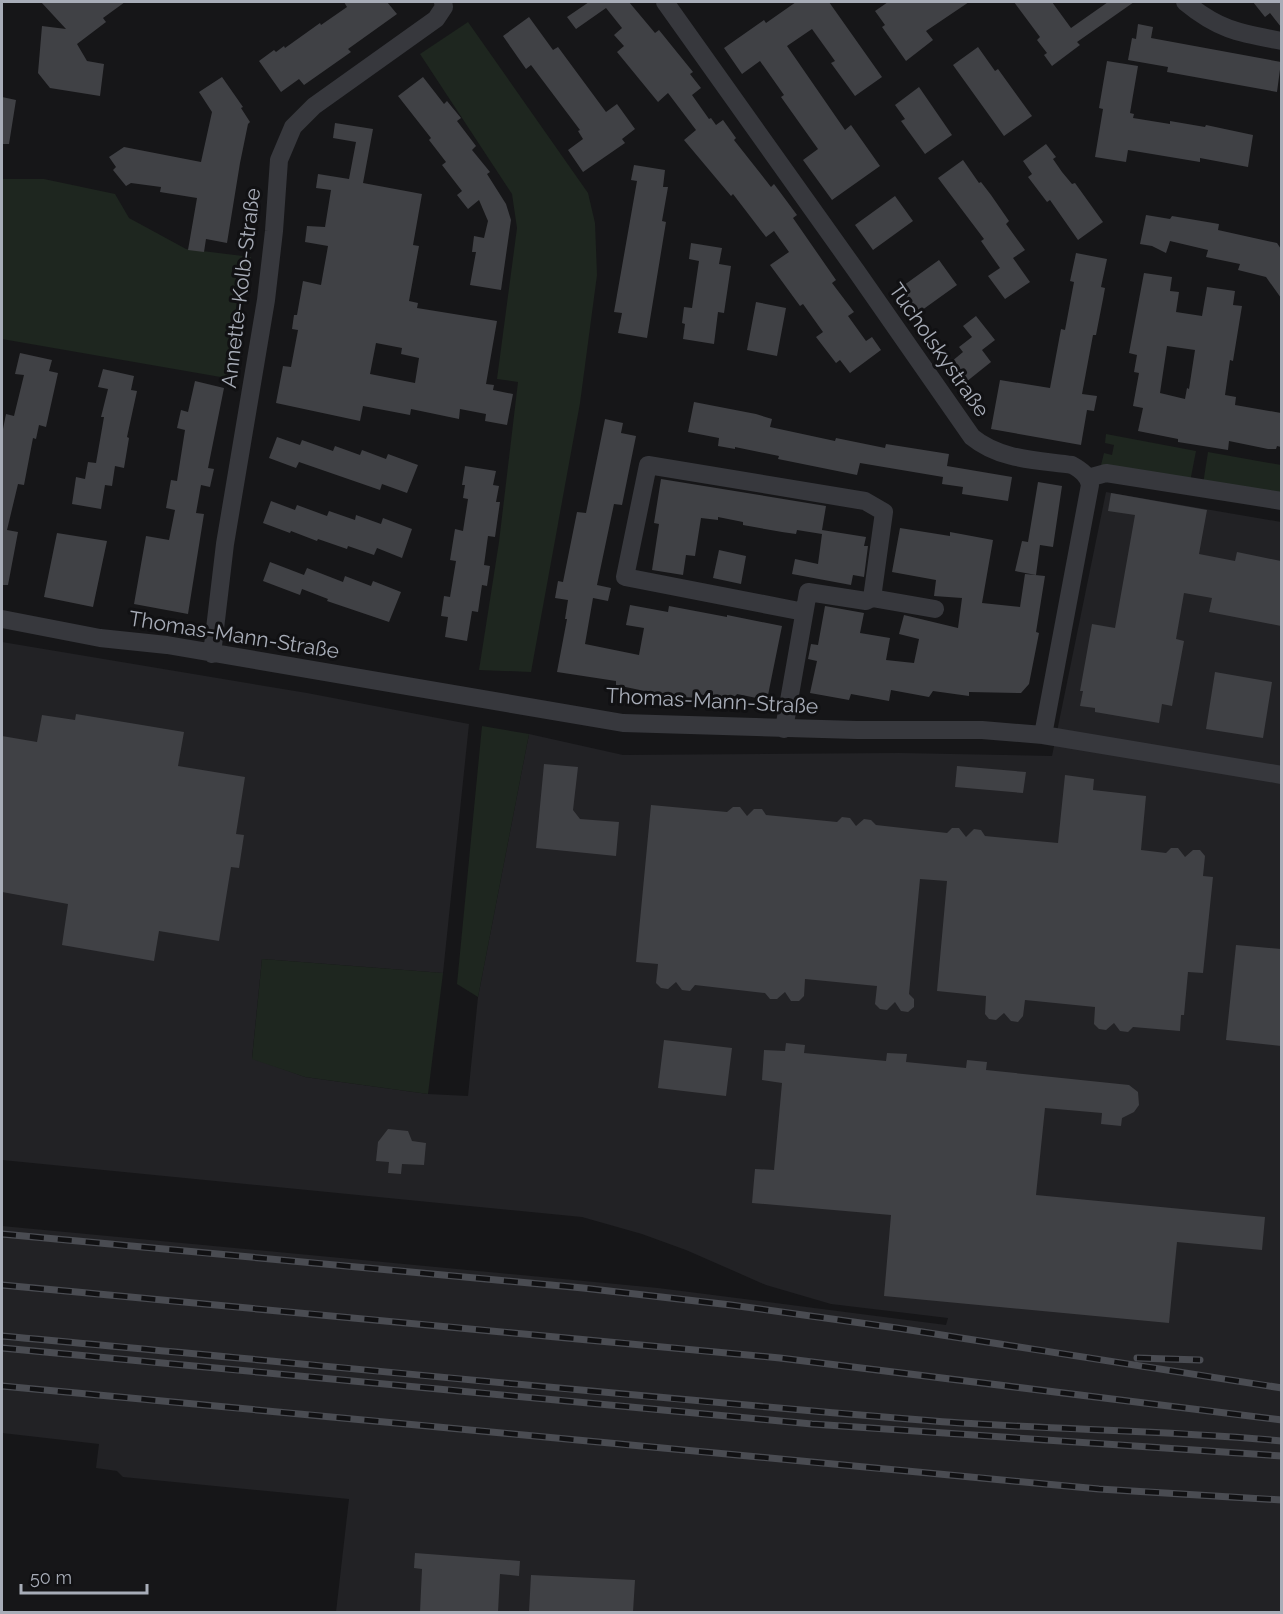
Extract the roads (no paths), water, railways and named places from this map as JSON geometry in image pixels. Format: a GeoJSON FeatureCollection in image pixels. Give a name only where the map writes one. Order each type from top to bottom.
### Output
{"type":"FeatureCollection","features":[{"type":"Feature","properties":{"kind":"street","name":"Annette-Kolb-Straße"},"geometry":{"type":"LineString","coordinates":[[212,654],[225,544],[266,300],[279,160],[293,127],[314,106],[436,19],[444,7],[443,2]]}},
{"type":"Feature","properties":{"kind":"street","name":"Tucholskystraße"},"geometry":{"type":"LineString","coordinates":[[665,2],[972,437],[984,447],[998,454],[1072,465],[1088,478]]}},
{"type":"Feature","properties":{"kind":"street"},"geometry":{"type":"LineString","coordinates":[[1185,2],[1214,23],[1243,34],[1281,40]]}},
{"type":"Feature","properties":{"kind":"street"},"geometry":{"type":"LineString","coordinates":[[804,612],[625,577],[648,465],[865,501],[884,512],[872,598]]}},
{"type":"Feature","properties":{"kind":"street"},"geometry":{"type":"LineString","coordinates":[[1043,735],[1090,485],[1088,478],[1106,473],[1281,501]]}},
{"type":"Feature","properties":{"kind":"street"},"geometry":{"type":"LineString","coordinates":[[784,729],[808,592],[866,601],[872,598],[935,609]]}},
{"type":"Feature","properties":{"kind":"street","name":"Thomas-Mann-Straße"},"geometry":{"type":"LineString","coordinates":[[2,619],[100,638],[167,645],[623,723],[784,729],[982,730],[1043,735],[1281,775]]}},
{"type":"Feature","properties":{"kind":"railway"},"geometry":{"type":"LineString","coordinates":[[2,1234],[583,1288],[731,1305],[897,1328],[1282,1388]]}},
{"type":"Feature","properties":{"kind":"railway"},"geometry":{"type":"LineString","coordinates":[[2,1285],[780,1358],[1282,1420]]}},
{"type":"Feature","properties":{"kind":"railway"},"geometry":{"type":"LineString","coordinates":[[2,1336],[584,1391],[934,1421],[1195,1434],[1282,1441]]}},
{"type":"Feature","properties":{"kind":"railway"},"geometry":{"type":"LineString","coordinates":[[2,1348],[812,1424],[1282,1456]]}},
{"type":"Feature","properties":{"kind":"railway"},"geometry":{"type":"LineString","coordinates":[[1137,1358],[1200,1360]]}},
{"type":"Feature","properties":{"kind":"railway"},"geometry":{"type":"LineString","coordinates":[[2,1386],[1099,1489],[1282,1500]]}}]}
